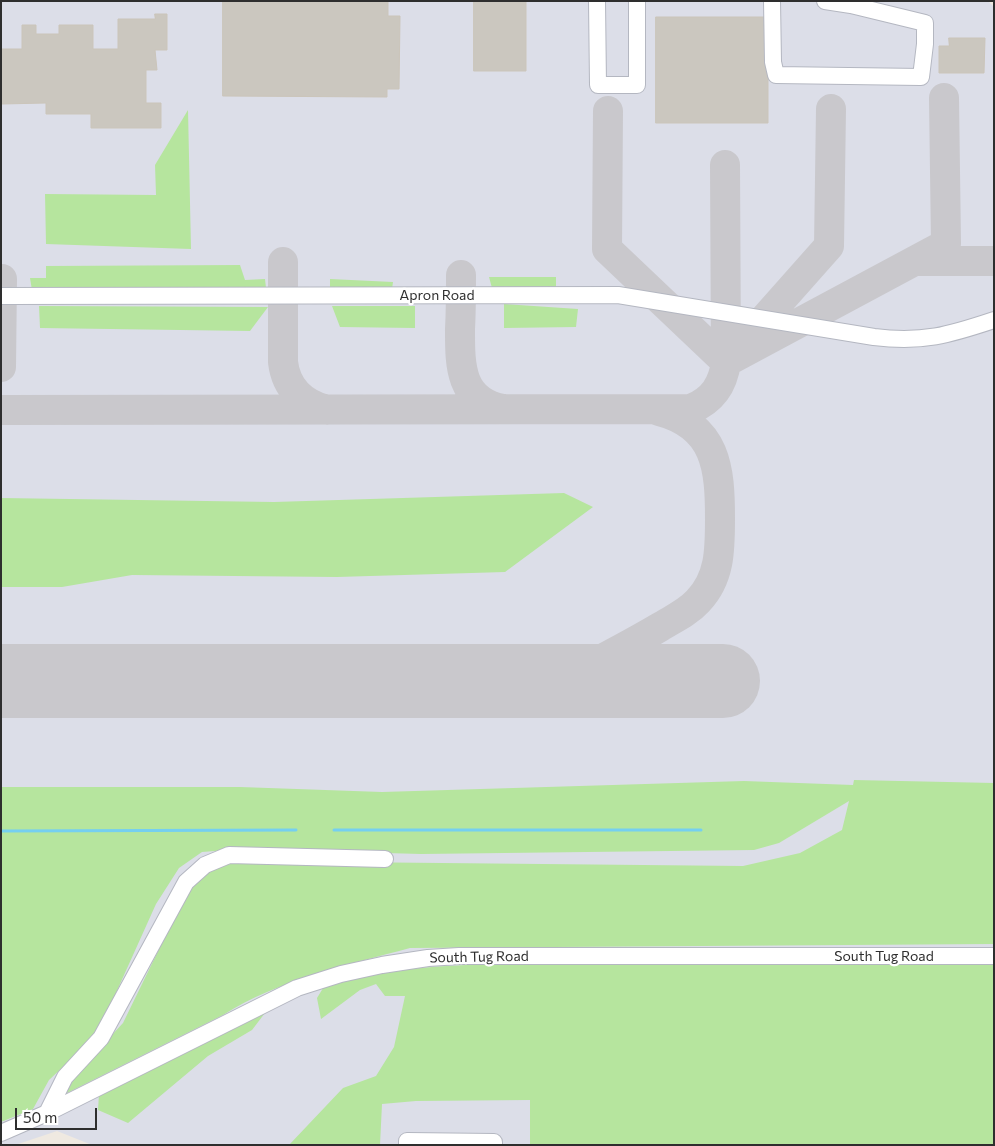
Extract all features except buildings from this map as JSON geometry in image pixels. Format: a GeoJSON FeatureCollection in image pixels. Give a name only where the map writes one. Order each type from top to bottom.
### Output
{"type":"FeatureCollection","features":[{"type":"Feature","properties":{"kind":"lane"},"geometry":{"type":"LineString","coordinates":[[596,1],[598,85],[637,85],[637,1]]}},
{"type":"Feature","properties":{"kind":"lane"},"geometry":{"type":"LineString","coordinates":[[772,1],[773,62],[776,75],[921,77],[926,44],[925,23],[851,5],[825,1]]}},
{"type":"Feature","properties":{"kind":"lane","name":"Apron Road"},"geometry":{"type":"LineString","coordinates":[[1,296],[618,295],[868,336],[911,340],[930,339],[994,320]]}},
{"type":"Feature","properties":{"kind":"lane"},"geometry":{"type":"LineString","coordinates":[[46,1114],[65,1077],[101,1038],[186,882],[205,865],[229,855],[385,859]]}},
{"type":"Feature","properties":{"kind":"lane","name":"South Tug Road"},"geometry":{"type":"LineString","coordinates":[[1,1133],[46,1114],[297,988],[342,974],[405,961],[458,956],[994,956]]}},
{"type":"Feature","properties":{"kind":"lane"},"geometry":{"type":"LineString","coordinates":[[407,1145],[407,1141],[494,1142],[494,1145]]}},
{"type":"Feature","properties":{"kind":"shaded area"},"geometry":{"type":"Polygon","coordinates":[[[1,1],[988,1],[994,7],[994,1145],[92,1145],[57,1131],[15,1145],[1,1145],[1,1]]]}},
{"type":"Feature","properties":{"kind":"green space"},"geometry":{"type":"Polygon","coordinates":[[[188,110],[191,249],[46,244],[45,194],[156,195],[155,165],[188,110]]]}},
{"type":"Feature","properties":{"kind":"green space"},"geometry":{"type":"Polygon","coordinates":[[[240,265],[245,280],[265,279],[266,288],[32,290],[30,278],[46,278],[46,266],[240,265]]]}},
{"type":"Feature","properties":{"kind":"green space"},"geometry":{"type":"Polygon","coordinates":[[[489,277],[556,277],[556,289],[492,288],[489,277]]]}},
{"type":"Feature","properties":{"kind":"green space"},"geometry":{"type":"Polygon","coordinates":[[[330,279],[393,282],[392,289],[330,289],[330,279]]]}},
{"type":"Feature","properties":{"kind":"green space"},"geometry":{"type":"Polygon","coordinates":[[[504,304],[578,309],[576,327],[504,328],[504,304]]]}},
{"type":"Feature","properties":{"kind":"green space"},"geometry":{"type":"Polygon","coordinates":[[[39,306],[268,307],[250,331],[40,328],[39,306]]]}},
{"type":"Feature","properties":{"kind":"green space"},"geometry":{"type":"Polygon","coordinates":[[[332,306],[415,306],[415,328],[340,327],[332,306]]]}},
{"type":"Feature","properties":{"kind":"green space"},"geometry":{"type":"Polygon","coordinates":[[[564,493],[593,507],[505,572],[337,577],[132,575],[62,587],[1,587],[1,498],[274,502],[564,493]]]}},
{"type":"Feature","properties":{"kind":"green space"},"geometry":{"type":"Polygon","coordinates":[[[854,780],[994,783],[994,944],[410,948],[338,967],[267,992],[61,1096],[75,1075],[123,1023],[194,881],[216,868],[241,861],[743,866],[800,853],[842,830],[849,801],[779,843],[754,850],[421,854],[241,849],[202,852],[179,868],[156,904],[97,1035],[49,1080],[33,1109],[1,1122],[1,787],[240,787],[382,792],[744,781],[853,785],[854,780]]]}},
{"type":"Feature","properties":{"kind":"green space"},"geometry":{"type":"Polygon","coordinates":[[[466,965],[994,965],[994,1145],[530,1145],[530,1100],[416,1101],[382,1104],[380,1145],[289,1145],[343,1088],[376,1076],[394,1047],[405,996],[385,996],[376,984],[360,990],[321,1019],[317,998],[325,985],[395,971],[466,965]]]}},
{"type":"Feature","properties":{"kind":"green space"},"geometry":{"type":"Polygon","coordinates":[[[268,1009],[252,1030],[208,1056],[128,1123],[98,1110],[99,1094],[268,1009]]]}},
{"type":"Feature","properties":{"kind":"waterway"},"geometry":{"type":"LineString","coordinates":[[1,831],[296,830]]}},
{"type":"Feature","properties":{"kind":"waterway"},"geometry":{"type":"LineString","coordinates":[[334,830],[701,830]]}},
{"type":"Feature","properties":{"kind":"taxiway"},"geometry":{"type":"LineString","coordinates":[[726,362],[946,244],[944,98]]}},
{"type":"Feature","properties":{"kind":"taxiway"},"geometry":{"type":"LineString","coordinates":[[743,343],[829,246],[831,109]]}},
{"type":"Feature","properties":{"kind":"taxiway"},"geometry":{"type":"LineString","coordinates":[[608,111],[607,249],[726,362]]}},
{"type":"Feature","properties":{"kind":"taxiway"},"geometry":{"type":"LineString","coordinates":[[1,410],[691,409],[705,401],[716,391],[725,370],[725,165]]}},
{"type":"Feature","properties":{"kind":"taxiway"},"geometry":{"type":"LineString","coordinates":[[917,261],[994,261]]}},
{"type":"Feature","properties":{"kind":"taxiway"},"geometry":{"type":"LineString","coordinates":[[283,262],[283,362],[285,371],[292,387],[303,399],[310,404],[327,410]]}},
{"type":"Feature","properties":{"kind":"taxiway"},"geometry":{"type":"LineString","coordinates":[[461,275],[460,329],[462,368],[465,379],[470,389],[478,398],[489,405],[503,409]]}},
{"type":"Feature","properties":{"kind":"taxiway"},"geometry":{"type":"LineString","coordinates":[[1,367],[2,279]]}},
{"type":"Feature","properties":{"kind":"taxiway"},"geometry":{"type":"LineString","coordinates":[[562,680],[624,648],[685,612],[705,592],[715,573],[720,542],[720,501],[719,483],[711,452],[704,439],[693,427],[678,418],[659,411]]}},
{"type":"Feature","properties":{"kind":"runway"},"geometry":{"type":"LineString","coordinates":[[1,681],[723,681]]}}]}
